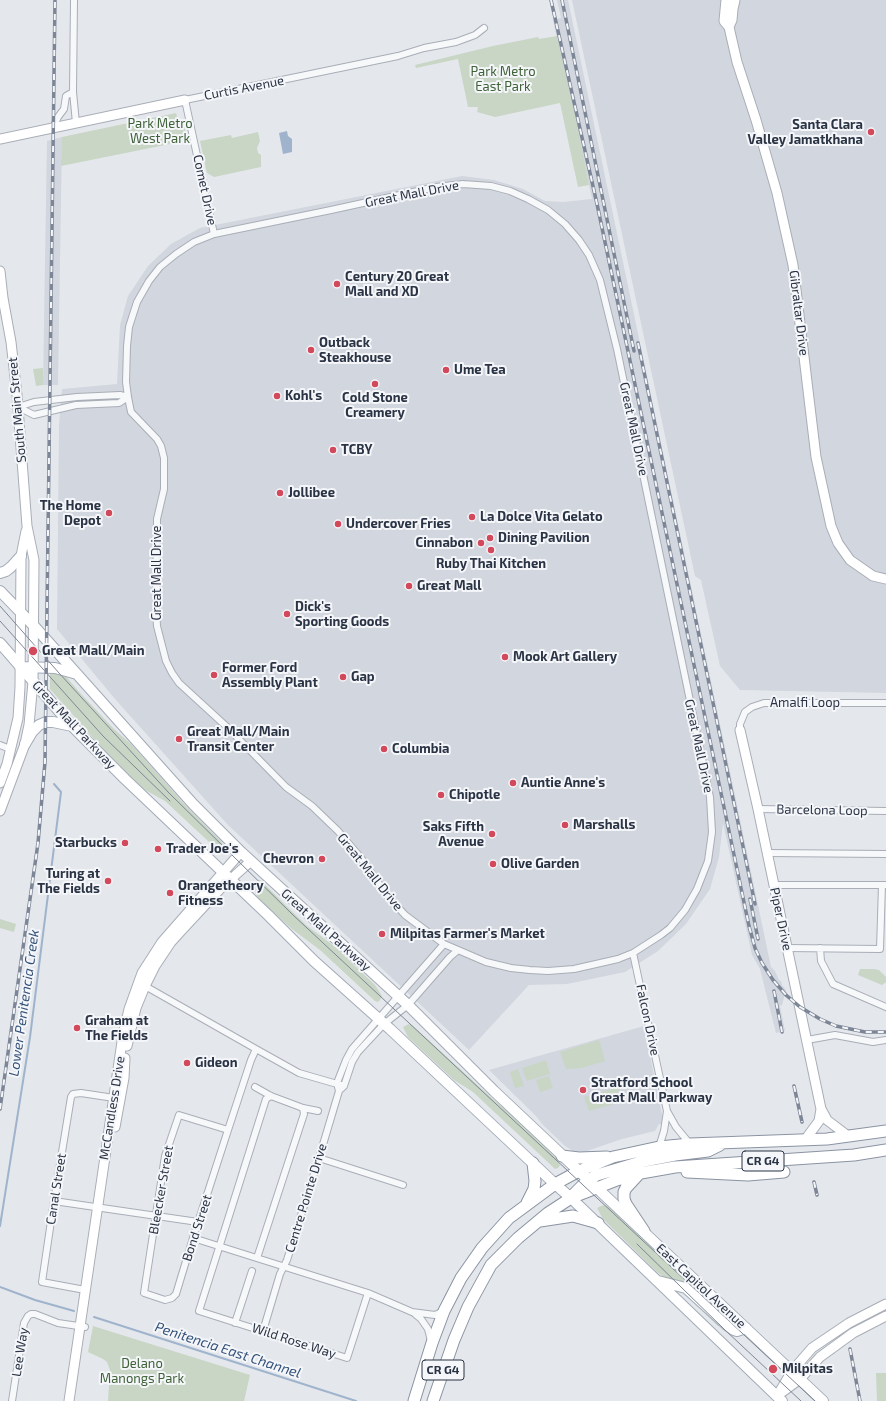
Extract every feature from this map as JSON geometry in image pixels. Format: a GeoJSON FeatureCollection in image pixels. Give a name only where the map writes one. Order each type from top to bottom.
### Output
{"type":"FeatureCollection","features":[{"type":"Feature","properties":{"kind":"highway","name":"CR G4"},"geometry":{"type":"LineString","coordinates":[[414,1401],[432,1343],[444,1311],[460,1278],[482,1248],[509,1218],[555,1184],[579,1171],[613,1157],[659,1147],[726,1142],[805,1140],[886,1131]]}},
{"type":"Feature","properties":{"kind":"highway"},"geometry":{"type":"LineString","coordinates":[[571,1198],[588,1180],[597,1175],[644,1161],[675,1154],[708,1151],[726,1142]]}},
{"type":"Feature","properties":{"kind":"highway","name":"CR G4"},"geometry":{"type":"LineString","coordinates":[[433,1401],[454,1340],[468,1307],[491,1265],[518,1238],[571,1198],[617,1180],[640,1173],[658,1170],[712,1164],[854,1155],[886,1150]]}},
{"type":"Feature","properties":{"kind":"highway"},"geometry":{"type":"LineString","coordinates":[[562,1156],[579,1158],[613,1157]]}},
{"type":"Feature","properties":{"kind":"highway"},"geometry":{"type":"LineString","coordinates":[[526,1205],[534,1189],[535,1181],[533,1163]]}},
{"type":"Feature","properties":{"kind":"highway"},"geometry":{"type":"LineString","coordinates":[[658,1170],[748,1174],[784,1172]]}},
{"type":"Feature","properties":{"kind":"highway"},"geometry":{"type":"LineString","coordinates":[[640,1173],[626,1188],[624,1192],[624,1199],[644,1232]]}},
{"type":"Feature","properties":{"kind":"highway"},"geometry":{"type":"LineString","coordinates":[[538,1222],[573,1216],[598,1223]]}},
{"type":"Feature","properties":{"kind":"main road","name":"Gibraltar Drive"},"geometry":{"type":"LineString","coordinates":[[726,0],[724,21],[729,27],[737,62],[756,120],[777,193],[793,265],[816,457],[831,526],[838,543],[850,560],[873,576],[886,579]]}},
{"type":"Feature","properties":{"kind":"main road","name":"Gibraltar Drive"},"geometry":{"type":"LineString","coordinates":[[729,27],[732,20],[735,0]]}},
{"type":"Feature","properties":{"kind":"main road","name":"Curtis Avenue"},"geometry":{"type":"LineString","coordinates":[[0,139],[185,100]]}},
{"type":"Feature","properties":{"kind":"main road","name":"South Main Street"},"geometry":{"type":"LineString","coordinates":[[0,272],[11,342],[18,407],[27,526],[34,560],[34,667],[29,725],[25,744],[0,811]]}},
{"type":"Feature","properties":{"kind":"main road","name":"South Main Street"},"geometry":{"type":"LineString","coordinates":[[0,783],[7,764],[18,718],[21,556],[27,526]]}},
{"type":"Feature","properties":{"kind":"main road"},"geometry":{"type":"LineString","coordinates":[[0,573],[11,567],[21,556]]}},
{"type":"Feature","properties":{"kind":"main road","name":"Great Mall Parkway"},"geometry":{"type":"LineString","coordinates":[[0,591],[34,626],[193,804],[241,852],[408,1005],[494,1091],[579,1171]]}},
{"type":"Feature","properties":{"kind":"main road","name":"Great Mall Parkway"},"geometry":{"type":"LineString","coordinates":[[0,643],[72,726],[125,779],[314,961],[381,1021],[571,1198]]}},
{"type":"Feature","properties":{"kind":"main road"},"geometry":{"type":"LineString","coordinates":[[20,667],[55,668],[76,674]]}},
{"type":"Feature","properties":{"kind":"main road"},"geometry":{"type":"LineString","coordinates":[[25,744],[32,732],[39,725],[46,722],[72,726]]}},
{"type":"Feature","properties":{"kind":"main road","name":"Piper Drive"},"geometry":{"type":"LineString","coordinates":[[740,730],[821,1109],[827,1120],[848,1136]]}},
{"type":"Feature","properties":{"kind":"main road","name":"McCandless Drive"},"geometry":{"type":"LineString","coordinates":[[74,1401],[85,1290],[129,1037],[136,1008],[155,966],[171,942],[221,888],[241,852]]}},
{"type":"Feature","properties":{"kind":"main road","name":"McCandless Drive"},"geometry":{"type":"LineString","coordinates":[[69,1401],[100,1208],[114,1098],[126,1021],[133,997],[142,973],[162,942],[227,876],[251,861]]}},
{"type":"Feature","properties":{"kind":"main road"},"geometry":{"type":"LineString","coordinates":[[805,1140],[819,1121],[821,1109]]}},
{"type":"Feature","properties":{"kind":"main road","name":"East Capitol Avenue"},"geometry":{"type":"LineString","coordinates":[[579,1171],[823,1401]]}},
{"type":"Feature","properties":{"kind":"main road","name":"East Capitol Avenue"},"geometry":{"type":"LineString","coordinates":[[571,1198],[780,1399]]}},
{"type":"Feature","properties":{"kind":"main road"},"geometry":{"type":"LineString","coordinates":[[658,1281],[686,1288],[734,1330],[737,1331],[746,1328]]}},
{"type":"Feature","properties":{"kind":"main road"},"geometry":{"type":"LineString","coordinates":[[780,1399],[792,1371],[812,1348],[830,1334],[886,1304]]}},
{"type":"Feature","properties":{"kind":"main road"},"geometry":{"type":"LineString","coordinates":[[780,1399],[820,1357],[853,1333],[886,1316]]}},
{"type":"Feature","properties":{"kind":"street"},"geometry":{"type":"LineString","coordinates":[[74,0],[73,92],[76,124]]}},
{"type":"Feature","properties":{"kind":"street","name":"Curtis Avenue"},"geometry":{"type":"LineString","coordinates":[[185,100],[398,56],[424,48],[456,42],[475,35],[484,28]]}},
{"type":"Feature","properties":{"kind":"street"},"geometry":{"type":"LineString","coordinates":[[53,128],[64,109],[66,96],[73,92]]}},
{"type":"Feature","properties":{"kind":"street","name":"Comet Drive"},"geometry":{"type":"LineString","coordinates":[[185,100],[214,234]]}},
{"type":"Feature","properties":{"kind":"street","name":"Great Mall Drive"},"geometry":{"type":"LineString","coordinates":[[463,184],[500,188],[518,194],[538,203],[566,224],[584,247],[600,280],[613,331],[708,788],[712,815],[710,851],[706,870],[694,895],[670,928],[652,942],[626,957],[592,966],[565,970],[539,971],[496,965],[457,951],[444,944],[405,915],[386,894],[361,858],[338,831],[316,810],[286,787],[227,727],[179,683],[172,673],[166,661],[161,644],[157,626],[156,609],[157,519],[164,489],[164,458],[157,438],[131,412],[128,397],[126,382],[127,336],[131,318],[140,296],[149,280],[167,260],[185,247],[205,236],[436,187],[463,184]]}},
{"type":"Feature","properties":{"kind":"street"},"geometry":{"type":"LineString","coordinates":[[18,407],[34,402],[77,396],[120,395],[128,397]]}},
{"type":"Feature","properties":{"kind":"street"},"geometry":{"type":"LineString","coordinates":[[18,407],[34,415],[76,405],[119,403],[128,397]]}},
{"type":"Feature","properties":{"kind":"street","name":"Amalfi Loop"},"geometry":{"type":"LineString","coordinates":[[740,730],[740,724],[745,712],[764,702],[886,703]]}},
{"type":"Feature","properties":{"kind":"street"},"geometry":{"type":"LineString","coordinates":[[0,745],[10,749]]}},
{"type":"Feature","properties":{"kind":"street","name":"Barcelona Loop"},"geometry":{"type":"LineString","coordinates":[[758,810],[886,811]]}},
{"type":"Feature","properties":{"kind":"street"},"geometry":{"type":"LineString","coordinates":[[767,853],[886,854]]}},
{"type":"Feature","properties":{"kind":"street"},"geometry":{"type":"LineString","coordinates":[[774,885],[884,886],[884,914],[880,949],[787,948]]}},
{"type":"Feature","properties":{"kind":"street"},"geometry":{"type":"LineString","coordinates":[[338,1091],[344,1086],[352,1062],[358,1052],[398,996],[444,944]]}},
{"type":"Feature","properties":{"kind":"street"},"geometry":{"type":"LineString","coordinates":[[820,948],[821,961],[833,984],[886,1007]]}},
{"type":"Feature","properties":{"kind":"street"},"geometry":{"type":"LineString","coordinates":[[337,1083],[352,1049],[381,1021],[408,1005],[457,951]]}},
{"type":"Feature","properties":{"kind":"street","name":"Falcon Drive"},"geometry":{"type":"LineString","coordinates":[[633,953],[667,1111],[676,1127],[690,1144]]}},
{"type":"Feature","properties":{"kind":"street"},"geometry":{"type":"LineString","coordinates":[[145,986],[299,1073],[344,1086]]}},
{"type":"Feature","properties":{"kind":"street"},"geometry":{"type":"LineString","coordinates":[[807,1040],[835,1035],[873,1042],[886,1040]]}},
{"type":"Feature","properties":{"kind":"street","name":"Bond Street"},"geometry":{"type":"LineString","coordinates":[[144,1293],[165,1300],[169,1300],[174,1296],[251,1060],[256,1049]]}},
{"type":"Feature","properties":{"kind":"street","name":"Centre Pointe Drive"},"geometry":{"type":"LineString","coordinates":[[337,1083],[338,1091],[319,1158],[284,1267],[368,1293],[412,1312],[424,1315],[435,1315],[444,1311]]}},
{"type":"Feature","properties":{"kind":"street"},"geometry":{"type":"LineString","coordinates":[[254,1087],[271,1096],[303,1108],[318,1111]]}},
{"type":"Feature","properties":{"kind":"street","name":"Canal Street"},"geometry":{"type":"LineString","coordinates":[[85,1290],[42,1282],[54,1201],[71,1097],[73,1094],[81,1093],[114,1098]]}},
{"type":"Feature","properties":{"kind":"street"},"geometry":{"type":"LineString","coordinates":[[219,1246],[266,1099],[271,1096]]}},
{"type":"Feature","properties":{"kind":"street"},"geometry":{"type":"LineString","coordinates":[[257,1258],[304,1114],[303,1108]]}},
{"type":"Feature","properties":{"kind":"street","name":"Falcon Drive"},"geometry":{"type":"LineString","coordinates":[[659,1147],[664,1131],[667,1111]]}},
{"type":"Feature","properties":{"kind":"street","name":"Bleecker Street"},"geometry":{"type":"LineString","coordinates":[[144,1293],[165,1156],[178,1115],[228,1130]]}},
{"type":"Feature","properties":{"kind":"street"},"geometry":{"type":"LineString","coordinates":[[319,1158],[403,1186]]}},
{"type":"Feature","properties":{"kind":"street"},"geometry":{"type":"LineString","coordinates":[[54,1201],[198,1222]]}},
{"type":"Feature","properties":{"kind":"street"},"geometry":{"type":"LineString","coordinates":[[193,1238],[284,1267],[280,1274],[263,1331]]}},
{"type":"Feature","properties":{"kind":"street","name":"Wild Rose Way"},"geometry":{"type":"LineString","coordinates":[[219,1246],[199,1311],[235,1323],[347,1358],[368,1293]]}},
{"type":"Feature","properties":{"kind":"street"},"geometry":{"type":"LineString","coordinates":[[235,1323],[252,1271]]}},
{"type":"Feature","properties":{"kind":"street","name":"Centre Pointe Drive"},"geometry":{"type":"LineString","coordinates":[[412,1312],[421,1319],[428,1329],[432,1343]]}},
{"type":"Feature","properties":{"kind":"street","name":"Lee Way"},"geometry":{"type":"LineString","coordinates":[[12,1401],[24,1323],[28,1316],[35,1314],[58,1323],[82,1327]]}},
{"type":"Feature","properties":{"kind":"shaded area","name":"Great Mall"},"geometry":{"type":"Polygon","coordinates":[[[557,0],[568,0],[771,967],[786,990],[782,1005],[780,1006],[785,1031],[776,1033],[760,969],[752,955],[723,823],[719,857],[710,889],[686,924],[658,951],[625,972],[567,984],[529,985],[469,1050],[228,825],[115,699],[57,629],[59,426],[62,389],[117,384],[120,325],[128,296],[148,266],[171,244],[200,228],[462,176],[494,180],[523,189],[545,201],[563,202],[592,199],[553,20],[561,18],[557,0]]]}},
{"type":"Feature","properties":{"kind":"shaded area"},"geometry":{"type":"Polygon","coordinates":[[[572,0],[886,0],[886,693],[740,690],[720,666],[701,580],[695,576],[572,0]]]}},
{"type":"Feature","properties":{"kind":"shaded area"},"geometry":{"type":"Polygon","coordinates":[[[62,137],[58,385],[43,385],[47,141],[62,137]]]}},
{"type":"Feature","properties":{"kind":"shaded area","name":"Stratford School Great Mall Parkway"},"geometry":{"type":"Polygon","coordinates":[[[644,1026],[663,1118],[662,1125],[659,1124],[655,1131],[622,1139],[584,1152],[573,1151],[565,1146],[489,1070],[644,1026]]]}},
{"type":"Feature","properties":{"kind":"green space","name":"Park Metro East Park"},"geometry":{"type":"Polygon","coordinates":[[[557,36],[589,185],[578,187],[560,103],[495,117],[477,112],[478,107],[468,107],[458,59],[416,68],[415,65],[493,46],[538,37],[539,39],[557,36]]]}},
{"type":"Feature","properties":{"kind":"green space","name":"Park Metro West Park"},"geometry":{"type":"Polygon","coordinates":[[[176,113],[179,125],[184,125],[187,139],[181,140],[180,142],[61,166],[62,137],[176,113]]]}},
{"type":"Feature","properties":{"kind":"green space"},"geometry":{"type":"Polygon","coordinates":[[[258,132],[260,141],[257,148],[258,153],[261,155],[261,167],[214,177],[207,173],[200,141],[231,135],[232,138],[258,132]]]}},
{"type":"Feature","properties":{"kind":"green space"},"geometry":{"type":"Polygon","coordinates":[[[43,368],[43,385],[36,386],[33,369],[43,368]]]}},
{"type":"Feature","properties":{"kind":"green space"},"geometry":{"type":"Polygon","coordinates":[[[50,671],[63,673],[114,729],[132,745],[186,806],[221,841],[226,849],[225,854],[223,855],[165,801],[135,783],[50,689],[50,671]]]}},
{"type":"Feature","properties":{"kind":"green space"},"geometry":{"type":"Polygon","coordinates":[[[260,880],[306,925],[334,946],[375,985],[382,996],[378,1002],[375,1001],[320,950],[292,929],[258,899],[251,883],[260,880]]]}},
{"type":"Feature","properties":{"kind":"green space"},"geometry":{"type":"Polygon","coordinates":[[[0,919],[16,924],[14,932],[0,928],[0,919]]]}},
{"type":"Feature","properties":{"kind":"green space"},"geometry":{"type":"Polygon","coordinates":[[[860,969],[879,970],[886,977],[886,982],[882,985],[858,975],[860,969]]]}},
{"type":"Feature","properties":{"kind":"green space"},"geometry":{"type":"Polygon","coordinates":[[[409,1024],[412,1025],[495,1101],[516,1117],[557,1159],[560,1165],[558,1168],[555,1169],[473,1092],[454,1080],[408,1037],[403,1027],[409,1024]]]}},
{"type":"Feature","properties":{"kind":"green space"},"geometry":{"type":"Polygon","coordinates":[[[599,1040],[605,1061],[582,1068],[566,1069],[560,1052],[599,1040]]]}},
{"type":"Feature","properties":{"kind":"green space"},"geometry":{"type":"Polygon","coordinates":[[[546,1060],[550,1074],[527,1081],[522,1068],[546,1060]]]}},
{"type":"Feature","properties":{"kind":"green space"},"geometry":{"type":"Polygon","coordinates":[[[518,1069],[524,1086],[515,1088],[510,1072],[518,1069]]]}},
{"type":"Feature","properties":{"kind":"green space"},"geometry":{"type":"Polygon","coordinates":[[[549,1076],[553,1088],[540,1092],[536,1080],[549,1076]]]}},
{"type":"Feature","properties":{"kind":"green space"},"geometry":{"type":"Polygon","coordinates":[[[618,1087],[621,1102],[589,1111],[584,1097],[618,1087]]]}},
{"type":"Feature","properties":{"kind":"green space"},"geometry":{"type":"Polygon","coordinates":[[[605,1205],[612,1209],[730,1320],[725,1324],[718,1326],[676,1286],[657,1272],[603,1219],[597,1208],[605,1205]]]}},
{"type":"Feature","properties":{"kind":"green space","name":"Delano Manongs Park"},"geometry":{"type":"Polygon","coordinates":[[[93,1326],[250,1375],[244,1401],[108,1401],[110,1370],[107,1362],[88,1352],[93,1326]]]}},
{"type":"Feature","properties":{"kind":"green space"},"geometry":{"type":"Polygon","coordinates":[[[876,1373],[886,1373],[886,1401],[877,1401],[876,1373]]]}},
{"type":"Feature","properties":{"kind":"water"},"geometry":{"type":"Polygon","coordinates":[[[287,131],[288,136],[292,139],[292,152],[283,154],[279,133],[287,131]]]}},
{"type":"Feature","properties":{"kind":"waterway","name":"Lower Penitencia Creek"},"geometry":{"type":"LineString","coordinates":[[0,1226],[30,1037],[61,792],[54,784]]}},
{"type":"Feature","properties":{"kind":"waterway","name":"Penitencia East Channel"},"geometry":{"type":"LineString","coordinates":[[0,1287],[35,1300],[74,1311]]}},
{"type":"Feature","properties":{"kind":"waterway","name":"Penitencia East Channel"},"geometry":{"type":"LineString","coordinates":[[94,1317],[356,1401]]}},
{"type":"Feature","properties":{"kind":"tram line"},"geometry":{"type":"LineString","coordinates":[[0,606],[169,793],[293,915],[815,1401]]}},
{"type":"Feature","properties":{"kind":"tram line"},"geometry":{"type":"LineString","coordinates":[[0,621],[103,736],[170,801]]}},
{"type":"Feature","properties":{"kind":"tram line"},"geometry":{"type":"LineString","coordinates":[[637,1244],[725,1330],[801,1401]]}},
{"type":"Feature","properties":{"kind":"railway"},"geometry":{"type":"LineString","coordinates":[[0,1109],[38,843],[45,762],[55,0]]}},
{"type":"Feature","properties":{"kind":"railway"},"geometry":{"type":"LineString","coordinates":[[551,0],[597,204],[749,926],[755,948],[762,963],[773,980],[786,995],[800,1007],[820,1019],[836,1026],[865,1032],[886,1032]]}},
{"type":"Feature","properties":{"kind":"railway"},"geometry":{"type":"LineString","coordinates":[[562,0],[634,351]]}},
{"type":"Feature","properties":{"kind":"railway"},"geometry":{"type":"LineString","coordinates":[[638,343],[755,904]]}},
{"type":"Feature","properties":{"kind":"railway"},"geometry":{"type":"LineString","coordinates":[[750,899],[758,939]]}},
{"type":"Feature","properties":{"kind":"railway"},"geometry":{"type":"LineString","coordinates":[[774,991],[782,1032]]}},
{"type":"Feature","properties":{"kind":"railway"},"geometry":{"type":"LineString","coordinates":[[794,1086],[802,1122]]}},
{"type":"Feature","properties":{"kind":"railway"},"geometry":{"type":"LineString","coordinates":[[814,1182],[817,1195]]}},
{"type":"Feature","properties":{"kind":"railway"},"geometry":{"type":"LineString","coordinates":[[850,1349],[860,1401]]}},
{"type":"Feature","properties":{"kind":"place","name":"Santa Clara Valley Jamatkhana"},"geometry":{"type":"Point","coordinates":[871,132]}},
{"type":"Feature","properties":{"kind":"place","name":"Century 20 Great Mall and XD"},"geometry":{"type":"Point","coordinates":[337,284]}},
{"type":"Feature","properties":{"kind":"place","name":"Outback Steakhouse"},"geometry":{"type":"Point","coordinates":[311,350]}},
{"type":"Feature","properties":{"kind":"place","name":"Ume Tea"},"geometry":{"type":"Point","coordinates":[446,370]}},
{"type":"Feature","properties":{"kind":"place","name":"Cold Stone Creamery"},"geometry":{"type":"Point","coordinates":[375,384]}},
{"type":"Feature","properties":{"kind":"place","name":"Kohl's"},"geometry":{"type":"Point","coordinates":[277,396]}},
{"type":"Feature","properties":{"kind":"place","name":"TCBY"},"geometry":{"type":"Point","coordinates":[333,450]}},
{"type":"Feature","properties":{"kind":"place","name":"Jollibee"},"geometry":{"type":"Point","coordinates":[280,493]}},
{"type":"Feature","properties":{"kind":"place","name":"The Home Depot"},"geometry":{"type":"Point","coordinates":[109,513]}},
{"type":"Feature","properties":{"kind":"place","name":"La Dolce Vita Gelato"},"geometry":{"type":"Point","coordinates":[472,517]}},
{"type":"Feature","properties":{"kind":"place","name":"Undercover Fries"},"geometry":{"type":"Point","coordinates":[338,524]}},
{"type":"Feature","properties":{"kind":"place","name":"Dining Pavilion"},"geometry":{"type":"Point","coordinates":[490,538]}},
{"type":"Feature","properties":{"kind":"place","name":"Cinnabon"},"geometry":{"type":"Point","coordinates":[481,543]}},
{"type":"Feature","properties":{"kind":"place","name":"Ruby Thai Kitchen"},"geometry":{"type":"Point","coordinates":[491,550]}},
{"type":"Feature","properties":{"kind":"place","name":"Great Mall"},"geometry":{"type":"Point","coordinates":[409,586]}},
{"type":"Feature","properties":{"kind":"place","name":"Dick's Sporting Goods"},"geometry":{"type":"Point","coordinates":[287,614]}},
{"type":"Feature","properties":{"kind":"place","name":"Great Mall/Main"},"geometry":{"type":"Point","coordinates":[33,651]}},
{"type":"Feature","properties":{"kind":"place","name":"Mook Art Gallery"},"geometry":{"type":"Point","coordinates":[505,657]}},
{"type":"Feature","properties":{"kind":"place","name":"Former Ford Assembly Plant"},"geometry":{"type":"Point","coordinates":[214,675]}},
{"type":"Feature","properties":{"kind":"place","name":"Gap"},"geometry":{"type":"Point","coordinates":[343,677]}},
{"type":"Feature","properties":{"kind":"place","name":"Great Mall/Main Transit Center"},"geometry":{"type":"Point","coordinates":[179,739]}},
{"type":"Feature","properties":{"kind":"place","name":"Columbia"},"geometry":{"type":"Point","coordinates":[384,749]}},
{"type":"Feature","properties":{"kind":"place","name":"Auntie Anne's"},"geometry":{"type":"Point","coordinates":[513,783]}},
{"type":"Feature","properties":{"kind":"place","name":"Chipotle"},"geometry":{"type":"Point","coordinates":[441,795]}},
{"type":"Feature","properties":{"kind":"place","name":"Marshalls"},"geometry":{"type":"Point","coordinates":[565,825]}},
{"type":"Feature","properties":{"kind":"place","name":"Saks Fifth Avenue"},"geometry":{"type":"Point","coordinates":[492,834]}},
{"type":"Feature","properties":{"kind":"place","name":"Starbucks"},"geometry":{"type":"Point","coordinates":[125,843]}},
{"type":"Feature","properties":{"kind":"place","name":"Trader Joe's"},"geometry":{"type":"Point","coordinates":[158,849]}},
{"type":"Feature","properties":{"kind":"place","name":"Chevron"},"geometry":{"type":"Point","coordinates":[322,859]}},
{"type":"Feature","properties":{"kind":"place","name":"Olive Garden"},"geometry":{"type":"Point","coordinates":[493,864]}},
{"type":"Feature","properties":{"kind":"place","name":"Turing at The Fields"},"geometry":{"type":"Point","coordinates":[108,881]}},
{"type":"Feature","properties":{"kind":"place","name":"Orangetheory Fitness"},"geometry":{"type":"Point","coordinates":[170,893]}},
{"type":"Feature","properties":{"kind":"place","name":"Milpitas Farmer's Market"},"geometry":{"type":"Point","coordinates":[382,934]}},
{"type":"Feature","properties":{"kind":"place","name":"Graham at The Fields"},"geometry":{"type":"Point","coordinates":[77,1028]}},
{"type":"Feature","properties":{"kind":"place","name":"Gideon"},"geometry":{"type":"Point","coordinates":[187,1063]}},
{"type":"Feature","properties":{"kind":"place","name":"Stratford School Great Mall Parkway"},"geometry":{"type":"Point","coordinates":[583,1090]}},
{"type":"Feature","properties":{"kind":"place","name":"Milpitas"},"geometry":{"type":"Point","coordinates":[773,1369]}}]}
